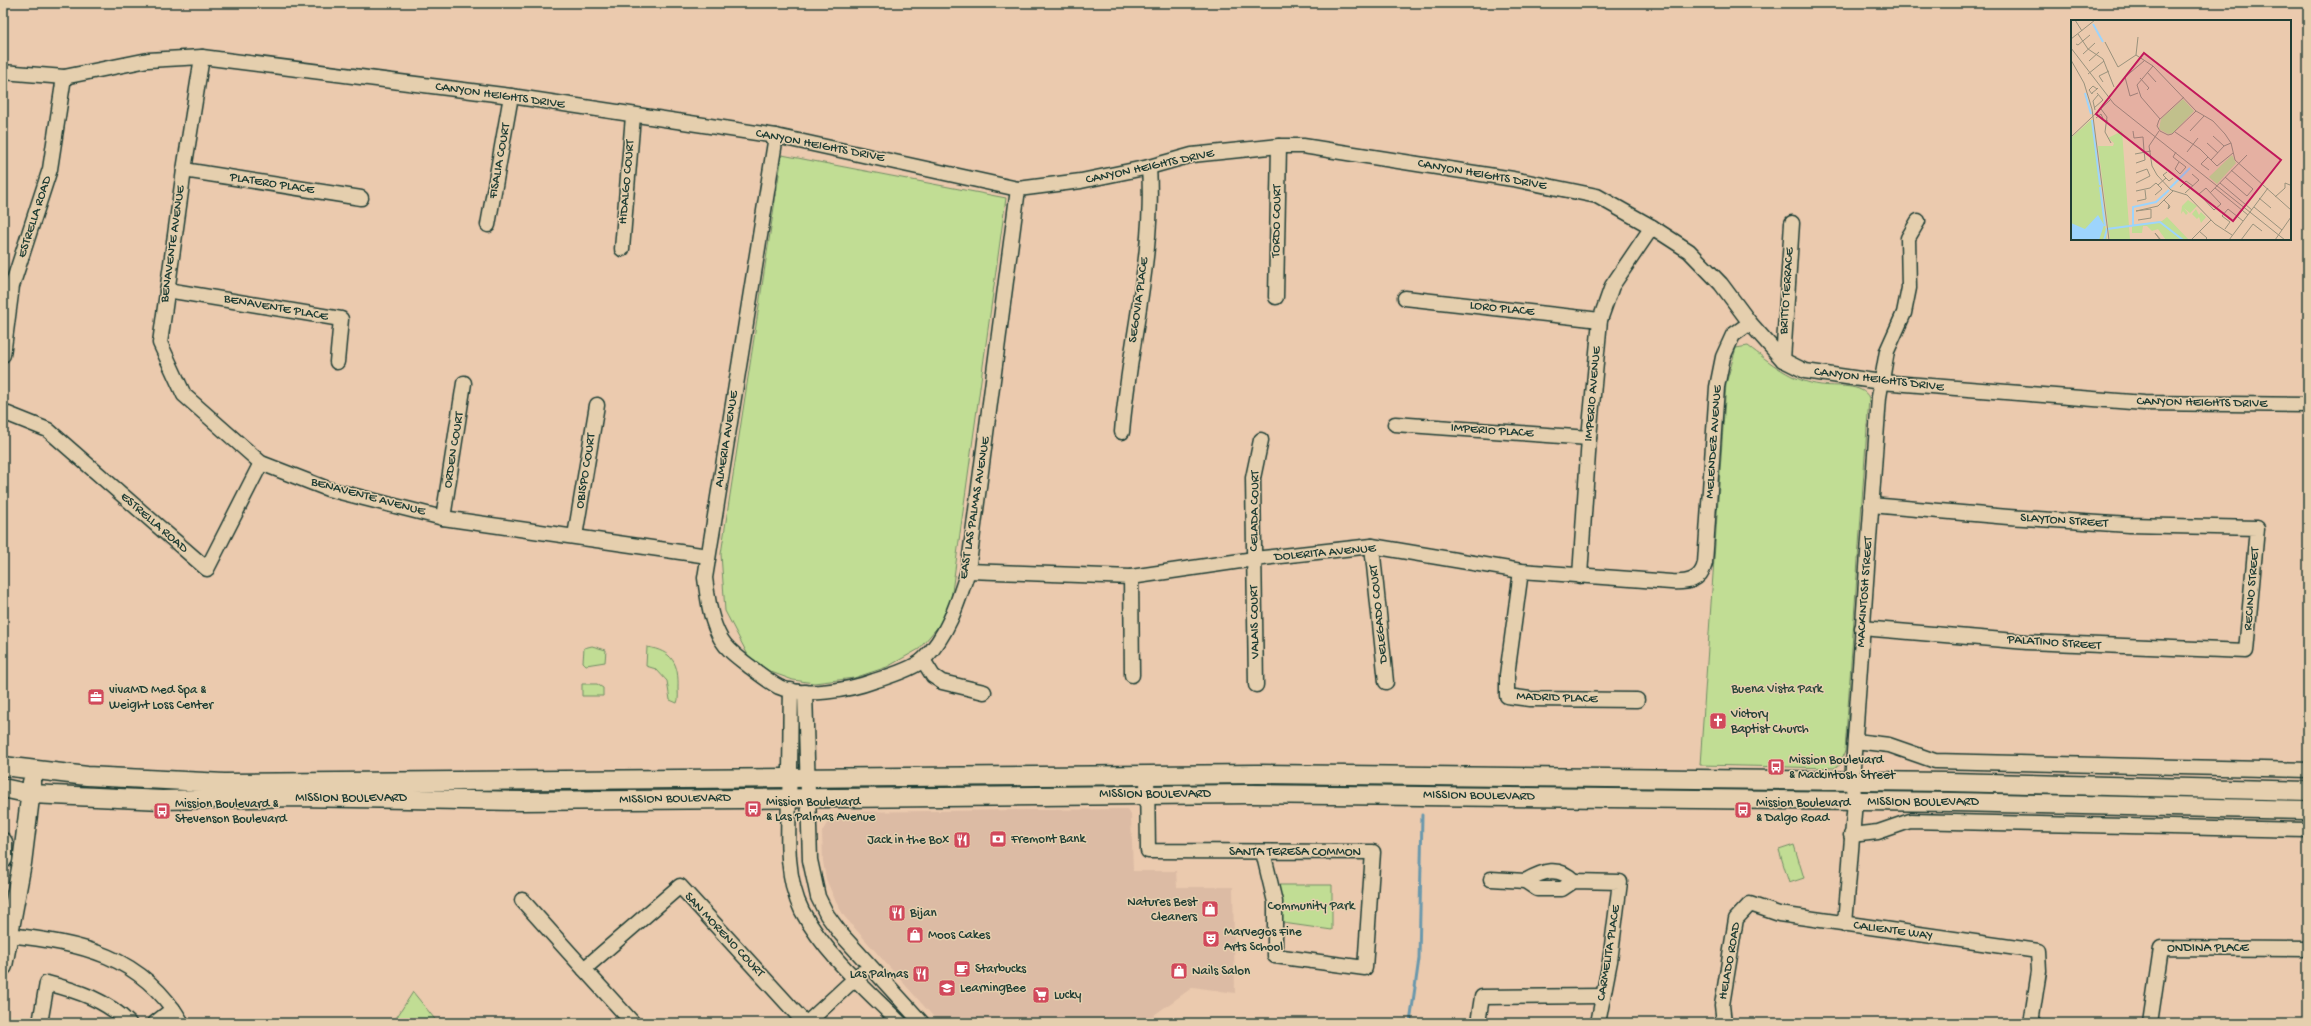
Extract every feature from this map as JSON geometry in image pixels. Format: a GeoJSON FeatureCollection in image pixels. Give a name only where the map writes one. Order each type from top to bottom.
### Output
{"type":"FeatureCollection","features":[{"type":"Feature","properties":{"kind":"main road","name":"MISSION BOULEVARD"},"geometry":{"type":"LineString","coordinates":[[3,766],[34,771],[108,777],[224,783],[1147,775],[1852,781],[2308,791]]}},
{"type":"Feature","properties":{"kind":"main road"},"geometry":{"type":"LineString","coordinates":[[3,791],[34,771]]}},
{"type":"Feature","properties":{"kind":"main road"},"geometry":{"type":"LineString","coordinates":[[3,966],[5,935],[22,862],[34,771]]}},
{"type":"Feature","properties":{"kind":"main road","name":"MISSION BOULEVARD"},"geometry":{"type":"LineString","coordinates":[[3,791],[31,794],[162,800],[299,797],[487,800],[1147,794],[1997,802],[2308,810]]}},
{"type":"Feature","properties":{"kind":"main road"},"geometry":{"type":"LineString","coordinates":[[3,842],[3,859]]}},
{"type":"Feature","properties":{"kind":"street","name":"CANYON HEIGHTS DRIVE"},"geometry":{"type":"LineString","coordinates":[[3,72],[64,77],[148,60],[202,57],[511,96],[633,116],[776,136],[1018,188],[1081,181],[1149,167],[1192,155],[1279,146],[1303,146],[1505,178],[1597,196],[1652,227],[1690,251],[1721,284],[1750,323],[1782,360],[1805,371],[1881,382],[2144,403],[2308,405]]}},
{"type":"Feature","properties":{"kind":"street","name":"BENAVENTE AVENUE"},"geometry":{"type":"LineString","coordinates":[[202,57],[184,170],[160,344],[184,395],[261,463],[328,489],[443,518],[708,556]]}},
{"type":"Feature","properties":{"kind":"street","name":"ESTRELLA ROAD"},"geometry":{"type":"LineString","coordinates":[[3,355],[12,286],[50,169],[64,77]]}},
{"type":"Feature","properties":{"kind":"street","name":"FISALIA COURT"},"geometry":{"type":"LineString","coordinates":[[488,225],[511,96]]}},
{"type":"Feature","properties":{"kind":"street","name":"HIDALGO COURT"},"geometry":{"type":"LineString","coordinates":[[622,249],[633,116]]}},
{"type":"Feature","properties":{"kind":"street","name":"ALMERIA AVENUE"},"geometry":{"type":"LineString","coordinates":[[776,136],[705,578],[709,609],[722,640],[732,653],[779,687],[798,691]]}},
{"type":"Feature","properties":{"kind":"street","name":"TORDO COURT"},"geometry":{"type":"LineString","coordinates":[[1276,297],[1279,146]]}},
{"type":"Feature","properties":{"kind":"street","name":"SEGOVIA PLACE"},"geometry":{"type":"LineString","coordinates":[[1122,432],[1125,396],[1150,224],[1151,196],[1149,167]]}},
{"type":"Feature","properties":{"kind":"street","name":"PLATERO PLACE"},"geometry":{"type":"LineString","coordinates":[[184,170],[361,198]]}},
{"type":"Feature","properties":{"kind":"street","name":"EAST LAS PALMAS AVENUE"},"geometry":{"type":"LineString","coordinates":[[798,691],[865,685],[923,660],[942,635],[956,609],[968,570],[1018,188]]}},
{"type":"Feature","properties":{"kind":"street","name":"MACKINTOSH STREET"},"geometry":{"type":"LineString","coordinates":[[1845,924],[1851,835],[1855,801],[1852,781],[1862,628],[1881,382],[1887,351],[1904,313],[1909,288],[1908,238],[1918,221]]}},
{"type":"Feature","properties":{"kind":"street","name":"BRITTO TERRACE"},"geometry":{"type":"LineString","coordinates":[[1782,360],[1792,223]]}},
{"type":"Feature","properties":{"kind":"street","name":"IMPERIO AVENUE"},"geometry":{"type":"LineString","coordinates":[[1580,576],[1589,438],[1600,320],[1612,286],[1652,227]]}},
{"type":"Feature","properties":{"kind":"street","name":"BENAVENTE PLACE"},"geometry":{"type":"LineString","coordinates":[[167,290],[342,319],[337,362]]}},
{"type":"Feature","properties":{"kind":"street","name":"LORO PLACE"},"geometry":{"type":"LineString","coordinates":[[1405,298],[1600,320]]}},
{"type":"Feature","properties":{"kind":"street","name":"MELENDEZ AVENUE"},"geometry":{"type":"LineString","coordinates":[[1702,572],[1705,560],[1717,387],[1721,365],[1733,335],[1750,323]]}},
{"type":"Feature","properties":{"kind":"street","name":"ORDEN COURT"},"geometry":{"type":"LineString","coordinates":[[443,518],[464,383]]}},
{"type":"Feature","properties":{"kind":"street","name":"OBISPO COURT"},"geometry":{"type":"LineString","coordinates":[[575,536],[597,405]]}},
{"type":"Feature","properties":{"kind":"street","name":"ESTRELLA ROAD"},"geometry":{"type":"LineString","coordinates":[[3,412],[48,430],[207,569],[261,463]]}},
{"type":"Feature","properties":{"kind":"street","name":"IMPERIO PLACE"},"geometry":{"type":"LineString","coordinates":[[1395,424],[1589,438]]}},
{"type":"Feature","properties":{"kind":"street","name":"CELADA COURT"},"geometry":{"type":"LineString","coordinates":[[1254,559],[1253,478],[1261,440]]}},
{"type":"Feature","properties":{"kind":"street","name":"SLAYTON STREET"},"geometry":{"type":"LineString","coordinates":[[1871,505],[2121,525],[2257,528]]}},
{"type":"Feature","properties":{"kind":"street","name":"RECINO STREET"},"geometry":{"type":"LineString","coordinates":[[2246,651],[2257,528]]}},
{"type":"Feature","properties":{"kind":"street","name":"DOLERITA AVENUE"},"geometry":{"type":"LineString","coordinates":[[968,570],[1131,577],[1254,559],[1372,546],[1521,570],[1580,576],[1680,582],[1695,579],[1702,572]]}},
{"type":"Feature","properties":{"kind":"street","name":"DELEGADO COURT"},"geometry":{"type":"LineString","coordinates":[[1372,546],[1386,682]]}},
{"type":"Feature","properties":{"kind":"street","name":"VALAIS COURT"},"geometry":{"type":"LineString","coordinates":[[1254,559],[1256,685]]}},
{"type":"Feature","properties":{"kind":"street","name":"MADRID PLACE"},"geometry":{"type":"LineString","coordinates":[[1521,570],[1507,675],[1507,696],[1530,699],[1637,700]]}},
{"type":"Feature","properties":{"kind":"street"},"geometry":{"type":"LineString","coordinates":[[1131,577],[1132,674]]}},
{"type":"Feature","properties":{"kind":"street","name":"PALATINO STREET"},"geometry":{"type":"LineString","coordinates":[[1862,628],[2035,642],[2246,651]]}},
{"type":"Feature","properties":{"kind":"street"},"geometry":{"type":"LineString","coordinates":[[923,660],[933,676],[942,682],[984,692]]}},
{"type":"Feature","properties":{"kind":"street"},"geometry":{"type":"LineString","coordinates":[[798,691],[789,778],[787,817],[790,856],[797,898],[816,932],[855,979],[900,1023]]}},
{"type":"Feature","properties":{"kind":"street"},"geometry":{"type":"LineString","coordinates":[[798,691],[807,778],[810,860],[818,897],[827,915],[841,934],[922,1023]]}},
{"type":"Feature","properties":{"kind":"street"},"geometry":{"type":"LineString","coordinates":[[1855,741],[1889,745],[1935,761],[2308,770]]}},
{"type":"Feature","properties":{"kind":"street"},"geometry":{"type":"LineString","coordinates":[[1147,775],[1147,794]]}},
{"type":"Feature","properties":{"kind":"street","name":"SANTA TERESA COMMON"},"geometry":{"type":"LineString","coordinates":[[1147,794],[1148,851],[1373,852],[1365,968],[1275,956],[1275,902],[1263,852]]}},
{"type":"Feature","properties":{"kind":"street","name":"MISSION BOULEVARD"},"geometry":{"type":"LineString","coordinates":[[1851,835],[1878,832],[1910,821],[2308,830]]}},
{"type":"Feature","properties":{"kind":"street","name":"CARMELITA PLACE"},"geometry":{"type":"LineString","coordinates":[[1491,879],[1525,881],[1537,889],[1562,888],[1574,881],[1620,882],[1610,961],[1602,996],[1598,1023]]}},
{"type":"Feature","properties":{"kind":"street","name":"SAN MORENO COURT"},"geometry":{"type":"LineString","coordinates":[[584,969],[680,886],[806,1023]]}},
{"type":"Feature","properties":{"kind":"street"},"geometry":{"type":"LineString","coordinates":[[522,900],[633,1023]]}},
{"type":"Feature","properties":{"kind":"street","name":"CALIENTE WAY"},"geometry":{"type":"LineString","coordinates":[[1750,904],[1779,914],[2038,951],[2039,970],[2031,1023]]}},
{"type":"Feature","properties":{"kind":"street","name":"HELADO ROAD"},"geometry":{"type":"LineString","coordinates":[[1724,1023],[1722,1005],[1736,919],[1750,904]]}},
{"type":"Feature","properties":{"kind":"street"},"geometry":{"type":"LineString","coordinates":[[5,935],[69,943],[110,956],[146,979],[174,1009],[182,1023]]}},
{"type":"Feature","properties":{"kind":"street","name":"ONDINA PLACE"},"geometry":{"type":"LineString","coordinates":[[2150,1023],[2161,948],[2308,949]]}},
{"type":"Feature","properties":{"kind":"street"},"geometry":{"type":"LineString","coordinates":[[806,1023],[869,966]]}},
{"type":"Feature","properties":{"kind":"street"},"geometry":{"type":"LineString","coordinates":[[40,1023],[47,984],[77,990],[102,1002],[122,1020]]}},
{"type":"Feature","properties":{"kind":"street"},"geometry":{"type":"LineString","coordinates":[[1478,1023],[1482,998],[1602,996]]}},
{"type":"Feature","properties":{"kind":"street"},"geometry":{"type":"LineString","coordinates":[[155,1023],[174,1009]]}},
{"type":"Feature","properties":{"kind":"shaded area"},"geometry":{"type":"Polygon","coordinates":[[[1127,809],[1131,815],[1133,871],[1176,871],[1177,887],[1233,887],[1235,993],[1193,987],[1154,1015],[1152,1023],[939,1023],[844,916],[826,879],[823,861],[822,832],[831,816],[842,812],[1127,809]]]}},
{"type":"Feature","properties":{"kind":"green space"},"geometry":{"type":"Polygon","coordinates":[[[782,155],[1006,198],[951,599],[941,623],[919,649],[887,667],[854,678],[814,683],[793,680],[771,672],[749,657],[725,611],[721,554],[782,155]]]}},
{"type":"Feature","properties":{"kind":"green space","name":"Buena Vista Park"},"geometry":{"type":"Polygon","coordinates":[[[1748,346],[1773,365],[1800,380],[1821,385],[1855,388],[1866,393],[1869,398],[1845,751],[1840,765],[1834,768],[1700,765],[1726,384],[1736,348],[1748,346]]]}},
{"type":"Feature","properties":{"kind":"green space"},"geometry":{"type":"Polygon","coordinates":[[[592,646],[606,650],[605,662],[586,665],[583,662],[584,648],[592,646]]]}},
{"type":"Feature","properties":{"kind":"green space"},"geometry":{"type":"Polygon","coordinates":[[[647,647],[656,649],[668,655],[675,665],[678,679],[677,703],[670,700],[667,681],[656,669],[646,666],[647,647]]]}},
{"type":"Feature","properties":{"kind":"green space"},"geometry":{"type":"Polygon","coordinates":[[[582,684],[597,684],[603,688],[603,696],[582,696],[582,684]]]}},
{"type":"Feature","properties":{"kind":"green space"},"geometry":{"type":"Polygon","coordinates":[[[1794,845],[1804,878],[1789,883],[1779,850],[1794,845]]]}},
{"type":"Feature","properties":{"kind":"green space","name":"Community Park"},"geometry":{"type":"Polygon","coordinates":[[[1271,885],[1332,885],[1332,930],[1276,922],[1271,885]]]}},
{"type":"Feature","properties":{"kind":"green space"},"geometry":{"type":"Polygon","coordinates":[[[413,992],[438,1023],[393,1023],[413,992]]]}},
{"type":"Feature","properties":{"kind":"waterway"},"geometry":{"type":"LineString","coordinates":[[1410,1023],[1419,959],[1422,815]]}},
{"type":"Feature","properties":{"kind":"place","name":"vivaMD Med Spa & Weight Loss Center"},"geometry":{"type":"Point","coordinates":[96,697]}},
{"type":"Feature","properties":{"kind":"place","name":"Victory Baptist Church"},"geometry":{"type":"Point","coordinates":[1718,721]}},
{"type":"Feature","properties":{"kind":"place","name":"Mission Boulevard & Mackintosh Street"},"geometry":{"type":"Point","coordinates":[1776,767]}},
{"type":"Feature","properties":{"kind":"place","name":"Mission Boulevard & Las Palmas Avenue"},"geometry":{"type":"Point","coordinates":[753,809]}},
{"type":"Feature","properties":{"kind":"place","name":"Mission Boulevard & Dalgo Road"},"geometry":{"type":"Point","coordinates":[1743,810]}},
{"type":"Feature","properties":{"kind":"place","name":"Mission Boulevard & Stevenson Boulevard"},"geometry":{"type":"Point","coordinates":[162,811]}},
{"type":"Feature","properties":{"kind":"place","name":"Fremont Bank"},"geometry":{"type":"Point","coordinates":[998,839]}},
{"type":"Feature","properties":{"kind":"place","name":"Jack in the Box"},"geometry":{"type":"Point","coordinates":[962,840]}},
{"type":"Feature","properties":{"kind":"place","name":"Natures Best Cleaners"},"geometry":{"type":"Point","coordinates":[1210,909]}},
{"type":"Feature","properties":{"kind":"place","name":"Bijan"},"geometry":{"type":"Point","coordinates":[897,913]}},
{"type":"Feature","properties":{"kind":"place","name":"Moos Cakes"},"geometry":{"type":"Point","coordinates":[915,935]}},
{"type":"Feature","properties":{"kind":"place","name":"Marvegos Fine Arts School"},"geometry":{"type":"Point","coordinates":[1211,939]}},
{"type":"Feature","properties":{"kind":"place","name":"Starbucks"},"geometry":{"type":"Point","coordinates":[962,969]}},
{"type":"Feature","properties":{"kind":"place","name":"Nails Salon"},"geometry":{"type":"Point","coordinates":[1179,971]}},
{"type":"Feature","properties":{"kind":"place","name":"Las Palmas"},"geometry":{"type":"Point","coordinates":[921,974]}},
{"type":"Feature","properties":{"kind":"place","name":"LearningBee"},"geometry":{"type":"Point","coordinates":[947,988]}},
{"type":"Feature","properties":{"kind":"place","name":"Lucky"},"geometry":{"type":"Point","coordinates":[1041,995]}}]}
